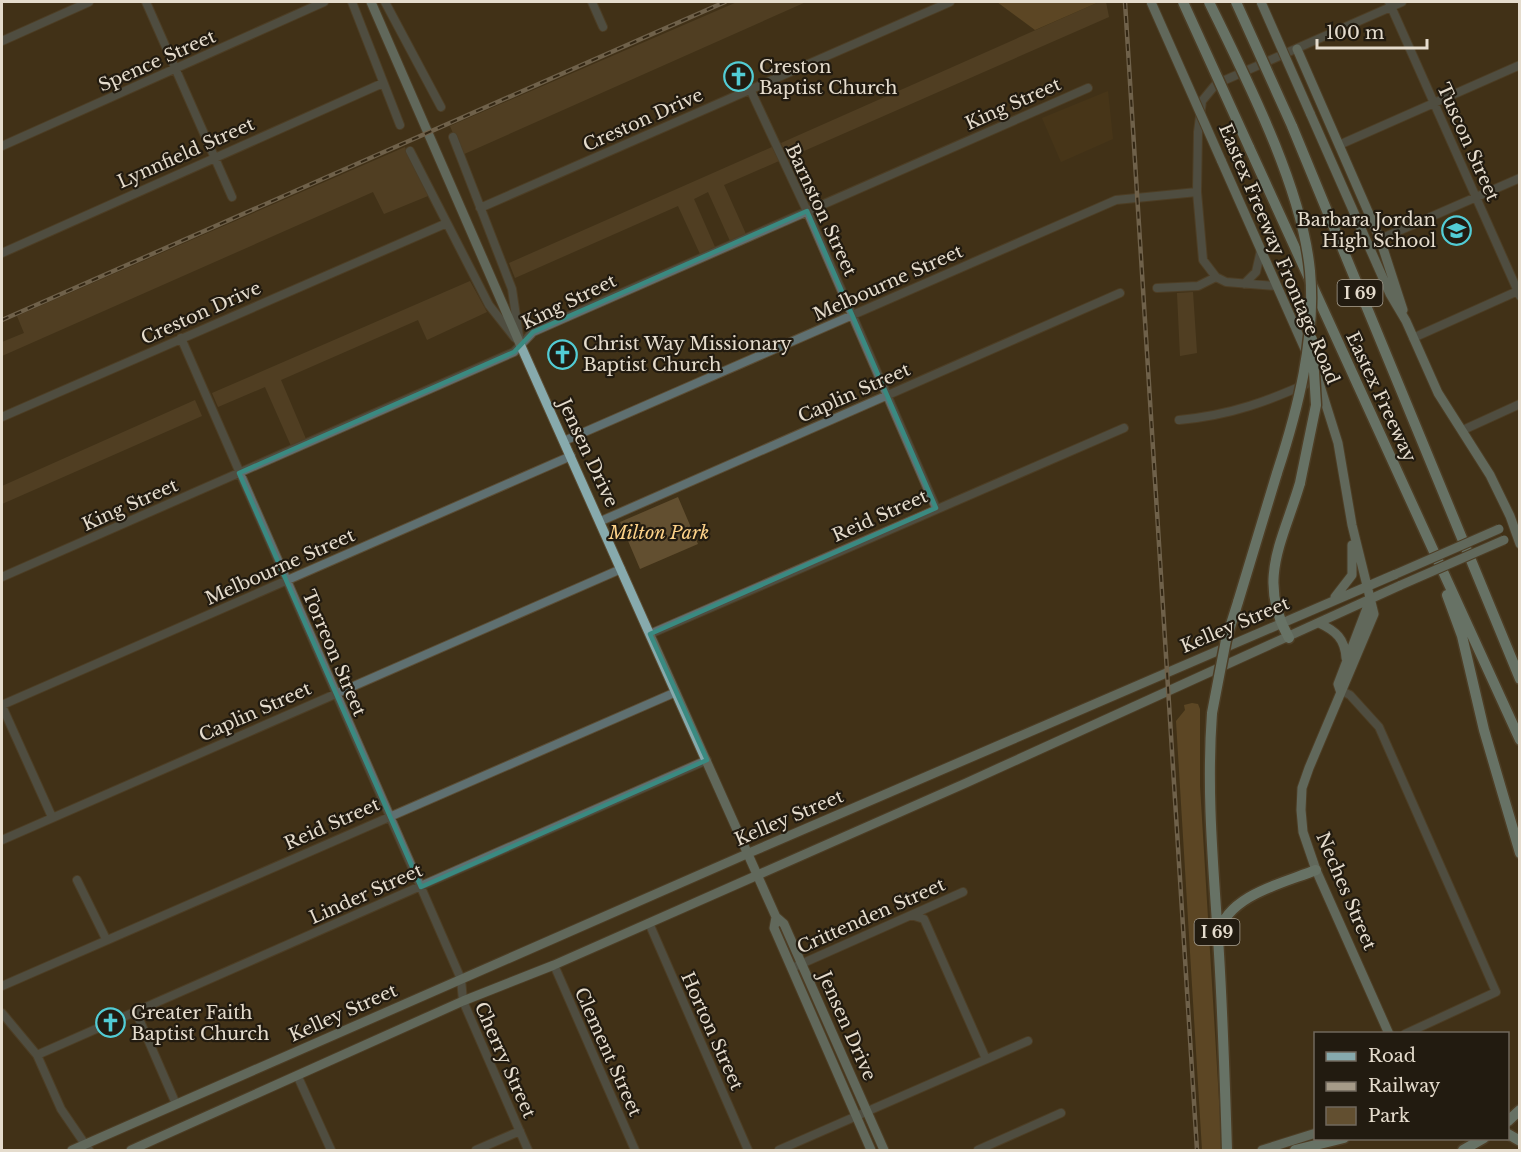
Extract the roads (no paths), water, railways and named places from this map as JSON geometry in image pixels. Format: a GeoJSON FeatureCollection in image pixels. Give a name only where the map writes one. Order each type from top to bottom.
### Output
{"type":"FeatureCollection","features":[{"type":"Feature","properties":{"kind":"highway","name":"Eastex Freeway"},"geometry":{"type":"LineString","coordinates":[[1184,2],[1520,740]]}},
{"type":"Feature","properties":{"kind":"highway"},"geometry":{"type":"LineString","coordinates":[[1209,2],[1280,159],[1301,224],[1310,270],[1310,324],[1315,364],[1316,405],[1300,483],[1274,568],[1273,599],[1288,638]]}},
{"type":"Feature","properties":{"kind":"highway","name":"Eastex Freeway"},"geometry":{"type":"LineString","coordinates":[[1236,2],[1292,126],[1520,679]]}},
{"type":"Feature","properties":{"kind":"highway","name":"I 69"},"geometry":{"type":"LineString","coordinates":[[1227,1150],[1208,772],[1212,713],[1226,640],[1293,423],[1310,324]]}},
{"type":"Feature","properties":{"kind":"highway"},"geometry":{"type":"LineString","coordinates":[[1426,535],[1462,636],[1484,730],[1520,853]]}},
{"type":"Feature","properties":{"kind":"highway"},"geometry":{"type":"LineString","coordinates":[[1497,625],[1520,663]]}},
{"type":"Feature","properties":{"kind":"highway"},"geometry":{"type":"LineString","coordinates":[[1218,939],[1226,916],[1239,904],[1316,870]]}},
{"type":"Feature","properties":{"kind":"highway"},"geometry":{"type":"LineString","coordinates":[[1294,1150],[1336,1140]]}},
{"type":"Feature","properties":{"kind":"highway"},"geometry":{"type":"LineString","coordinates":[[1463,1150],[1480,1140]]}},
{"type":"Feature","properties":{"kind":"main road","name":"Jensen Drive"},"geometry":{"type":"LineString","coordinates":[[371,2],[520,344],[776,917],[784,924],[884,1150]]}},
{"type":"Feature","properties":{"kind":"main road","name":"Eastex Freeway Frontage Road"},"geometry":{"type":"LineString","coordinates":[[1151,2],[1318,378],[1338,443],[1352,525],[1371,598]]}},
{"type":"Feature","properties":{"kind":"main road"},"geometry":{"type":"LineString","coordinates":[[1261,2],[1390,294],[1406,321]]}},
{"type":"Feature","properties":{"kind":"main road"},"geometry":{"type":"LineString","coordinates":[[1298,49],[1380,239],[1413,338],[1438,393],[1463,430],[1516,520],[1518,538]]}},
{"type":"Feature","properties":{"kind":"main road","name":"Kelley Street"},"geometry":{"type":"LineString","coordinates":[[72,1150],[87,1148],[176,1104],[1516,520]]}},
{"type":"Feature","properties":{"kind":"main road"},"geometry":{"type":"LineString","coordinates":[[1332,601],[1352,574],[1352,525]]}},
{"type":"Feature","properties":{"kind":"main road","name":"Kelley Street"},"geometry":{"type":"LineString","coordinates":[[131,1150],[463,1001],[554,965],[758,875],[1288,638],[1371,598],[1504,540],[1518,538]]}},
{"type":"Feature","properties":{"kind":"main road","name":"Neches Street"},"geometry":{"type":"LineString","coordinates":[[1340,690],[1338,684],[1371,598]]}},
{"type":"Feature","properties":{"kind":"main road","name":"Neches Street"},"geometry":{"type":"LineString","coordinates":[[1371,598],[1374,614],[1345,686],[1340,690],[1302,788],[1300,810],[1303,831],[1316,870],[1388,1032]]}},
{"type":"Feature","properties":{"kind":"main road"},"geometry":{"type":"LineString","coordinates":[[1319,623],[1341,639],[1345,647],[1345,664]]}},
{"type":"Feature","properties":{"kind":"main road","name":"Jensen Drive"},"geometry":{"type":"LineString","coordinates":[[776,917],[774,928],[872,1150]]}},
{"type":"Feature","properties":{"kind":"main road"},"geometry":{"type":"LineString","coordinates":[[1262,1150],[1298,1136],[1314,1133]]}},
{"type":"Feature","properties":{"kind":"street"},"geometry":{"type":"LineString","coordinates":[[2,41],[89,2]]}},
{"type":"Feature","properties":{"kind":"street"},"geometry":{"type":"LineString","coordinates":[[146,2],[232,197]]}},
{"type":"Feature","properties":{"kind":"street","name":"Spence Street"},"geometry":{"type":"LineString","coordinates":[[2,146],[324,2]]}},
{"type":"Feature","properties":{"kind":"street"},"geometry":{"type":"LineString","coordinates":[[352,2],[400,125]]}},
{"type":"Feature","properties":{"kind":"street"},"geometry":{"type":"LineString","coordinates":[[385,2],[441,108]]}},
{"type":"Feature","properties":{"kind":"street"},"geometry":{"type":"LineString","coordinates":[[592,2],[603,27]]}},
{"type":"Feature","properties":{"kind":"street","name":"Creston Drive"},"geometry":{"type":"LineString","coordinates":[[480,208],[950,2]]}},
{"type":"Feature","properties":{"kind":"street"},"geometry":{"type":"LineString","coordinates":[[1276,286],[1237,284],[1216,277],[1203,260],[1197,192],[1198,132],[1202,101],[1216,84],[1402,2]]}},
{"type":"Feature","properties":{"kind":"street","name":"Tuscon Street"},"geometry":{"type":"LineString","coordinates":[[1391,5],[1519,292]]}},
{"type":"Feature","properties":{"kind":"street"},"geometry":{"type":"LineString","coordinates":[[1339,145],[1520,65]]}},
{"type":"Feature","properties":{"kind":"street","name":"Lynnfield Street"},"geometry":{"type":"LineString","coordinates":[[2,253],[383,83]]}},
{"type":"Feature","properties":{"kind":"street","name":"King Street"},"geometry":{"type":"LineString","coordinates":[[2,577],[514,352],[533,332],[1088,88]]}},
{"type":"Feature","properties":{"kind":"street","name":"Barnston Street"},"geometry":{"type":"LineString","coordinates":[[750,89],[807,211],[936,508]]}},
{"type":"Feature","properties":{"kind":"street"},"geometry":{"type":"LineString","coordinates":[[453,137],[512,289],[520,344]]}},
{"type":"Feature","properties":{"kind":"street"},"geometry":{"type":"LineString","coordinates":[[410,151],[489,304],[520,344]]}},
{"type":"Feature","properties":{"kind":"street"},"geometry":{"type":"LineString","coordinates":[[1380,239],[1520,178]]}},
{"type":"Feature","properties":{"kind":"street","name":"Melbourne Street"},"geometry":{"type":"LineString","coordinates":[[564,441],[1116,200],[1197,192]]}},
{"type":"Feature","properties":{"kind":"street","name":"Creston Drive"},"geometry":{"type":"LineString","coordinates":[[2,417],[447,223]]}},
{"type":"Feature","properties":{"kind":"street"},"geometry":{"type":"LineString","coordinates":[[1244,284],[1256,272],[1261,250]]}},
{"type":"Feature","properties":{"kind":"street"},"geometry":{"type":"LineString","coordinates":[[1157,288],[1198,286],[1216,277]]}},
{"type":"Feature","properties":{"kind":"street"},"geometry":{"type":"LineString","coordinates":[[1413,338],[1519,292]]}},
{"type":"Feature","properties":{"kind":"street","name":"Caplin Street"},"geometry":{"type":"LineString","coordinates":[[601,521],[1120,293]]}},
{"type":"Feature","properties":{"kind":"street","name":"Torreon Street"},"geometry":{"type":"LineString","coordinates":[[181,338],[461,980]]}},
{"type":"Feature","properties":{"kind":"street"},"geometry":{"type":"LineString","coordinates":[[1179,420],[1216,417],[1250,408],[1318,378]]}},
{"type":"Feature","properties":{"kind":"street"},"geometry":{"type":"LineString","coordinates":[[1463,430],[1520,404]]}},
{"type":"Feature","properties":{"kind":"street","name":"Reid Street"},"geometry":{"type":"LineString","coordinates":[[650,634],[1124,428]]}},
{"type":"Feature","properties":{"kind":"street","name":"Melbourne Street"},"geometry":{"type":"LineString","coordinates":[[2,706],[571,456]]}},
{"type":"Feature","properties":{"kind":"street","name":"Caplin Street"},"geometry":{"type":"LineString","coordinates":[[2,840],[621,569]]}},
{"type":"Feature","properties":{"kind":"street"},"geometry":{"type":"LineString","coordinates":[[1340,690],[1350,695],[1379,727],[1496,992],[1409,1032]]}},
{"type":"Feature","properties":{"kind":"street","name":"Reid Street"},"geometry":{"type":"LineString","coordinates":[[2,986],[676,692]]}},
{"type":"Feature","properties":{"kind":"street"},"geometry":{"type":"LineString","coordinates":[[2,706],[52,817]]}},
{"type":"Feature","properties":{"kind":"street","name":"Linder Street"},"geometry":{"type":"LineString","coordinates":[[37,1055],[707,760]]}},
{"type":"Feature","properties":{"kind":"street"},"geometry":{"type":"LineString","coordinates":[[77,880],[106,939]]}},
{"type":"Feature","properties":{"kind":"street","name":"Crittenden Street"},"geometry":{"type":"LineString","coordinates":[[792,968],[963,892]]}},
{"type":"Feature","properties":{"kind":"street"},"geometry":{"type":"LineString","coordinates":[[909,915],[924,919],[986,1059]]}},
{"type":"Feature","properties":{"kind":"street","name":"Horton Street"},"geometry":{"type":"LineString","coordinates":[[649,923],[748,1150]]}},
{"type":"Feature","properties":{"kind":"street","name":"Clement Street"},"geometry":{"type":"LineString","coordinates":[[554,965],[635,1150]]}},
{"type":"Feature","properties":{"kind":"street","name":"Cherry Street"},"geometry":{"type":"LineString","coordinates":[[461,980],[463,1001],[528,1150]]}},
{"type":"Feature","properties":{"kind":"street"},"geometry":{"type":"LineString","coordinates":[[136,1012],[176,1104]]}},
{"type":"Feature","properties":{"kind":"street"},"geometry":{"type":"LineString","coordinates":[[2,1013],[37,1055],[61,1109],[87,1148]]}},
{"type":"Feature","properties":{"kind":"street"},"geometry":{"type":"LineString","coordinates":[[779,1150],[1028,1041]]}},
{"type":"Feature","properties":{"kind":"street"},"geometry":{"type":"LineString","coordinates":[[298,1077],[328,1150]]}},
{"type":"Feature","properties":{"kind":"street"},"geometry":{"type":"LineString","coordinates":[[978,1150],[1060,1113]]}},
{"type":"Feature","properties":{"kind":"street"},"geometry":{"type":"LineString","coordinates":[[476,1150],[520,1131]]}},
{"type":"Feature","properties":{"kind":"railway"},"geometry":{"type":"LineString","coordinates":[[2,320],[725,2]]}},
{"type":"Feature","properties":{"kind":"railway"},"geometry":{"type":"LineString","coordinates":[[1125,2],[1197,1150]]}},
{"type":"Feature","properties":{"kind":"place","name":"Creston Baptist Church"},"geometry":{"type":"Point","coordinates":[738,77]}},
{"type":"Feature","properties":{"kind":"place","name":"Barbara Jordan High School"},"geometry":{"type":"Point","coordinates":[1457,230]}},
{"type":"Feature","properties":{"kind":"place","name":"Christ Way Missionary Baptist Church"},"geometry":{"type":"Point","coordinates":[562,354]}},
{"type":"Feature","properties":{"kind":"place","name":"Greater Faith Baptist Church"},"geometry":{"type":"Point","coordinates":[110,1023]}},
{"type":"Feature","properties":{"kind":"park label","name":"Milton Park"},"geometry":{"type":"Point","coordinates":[659,533]}}]}
